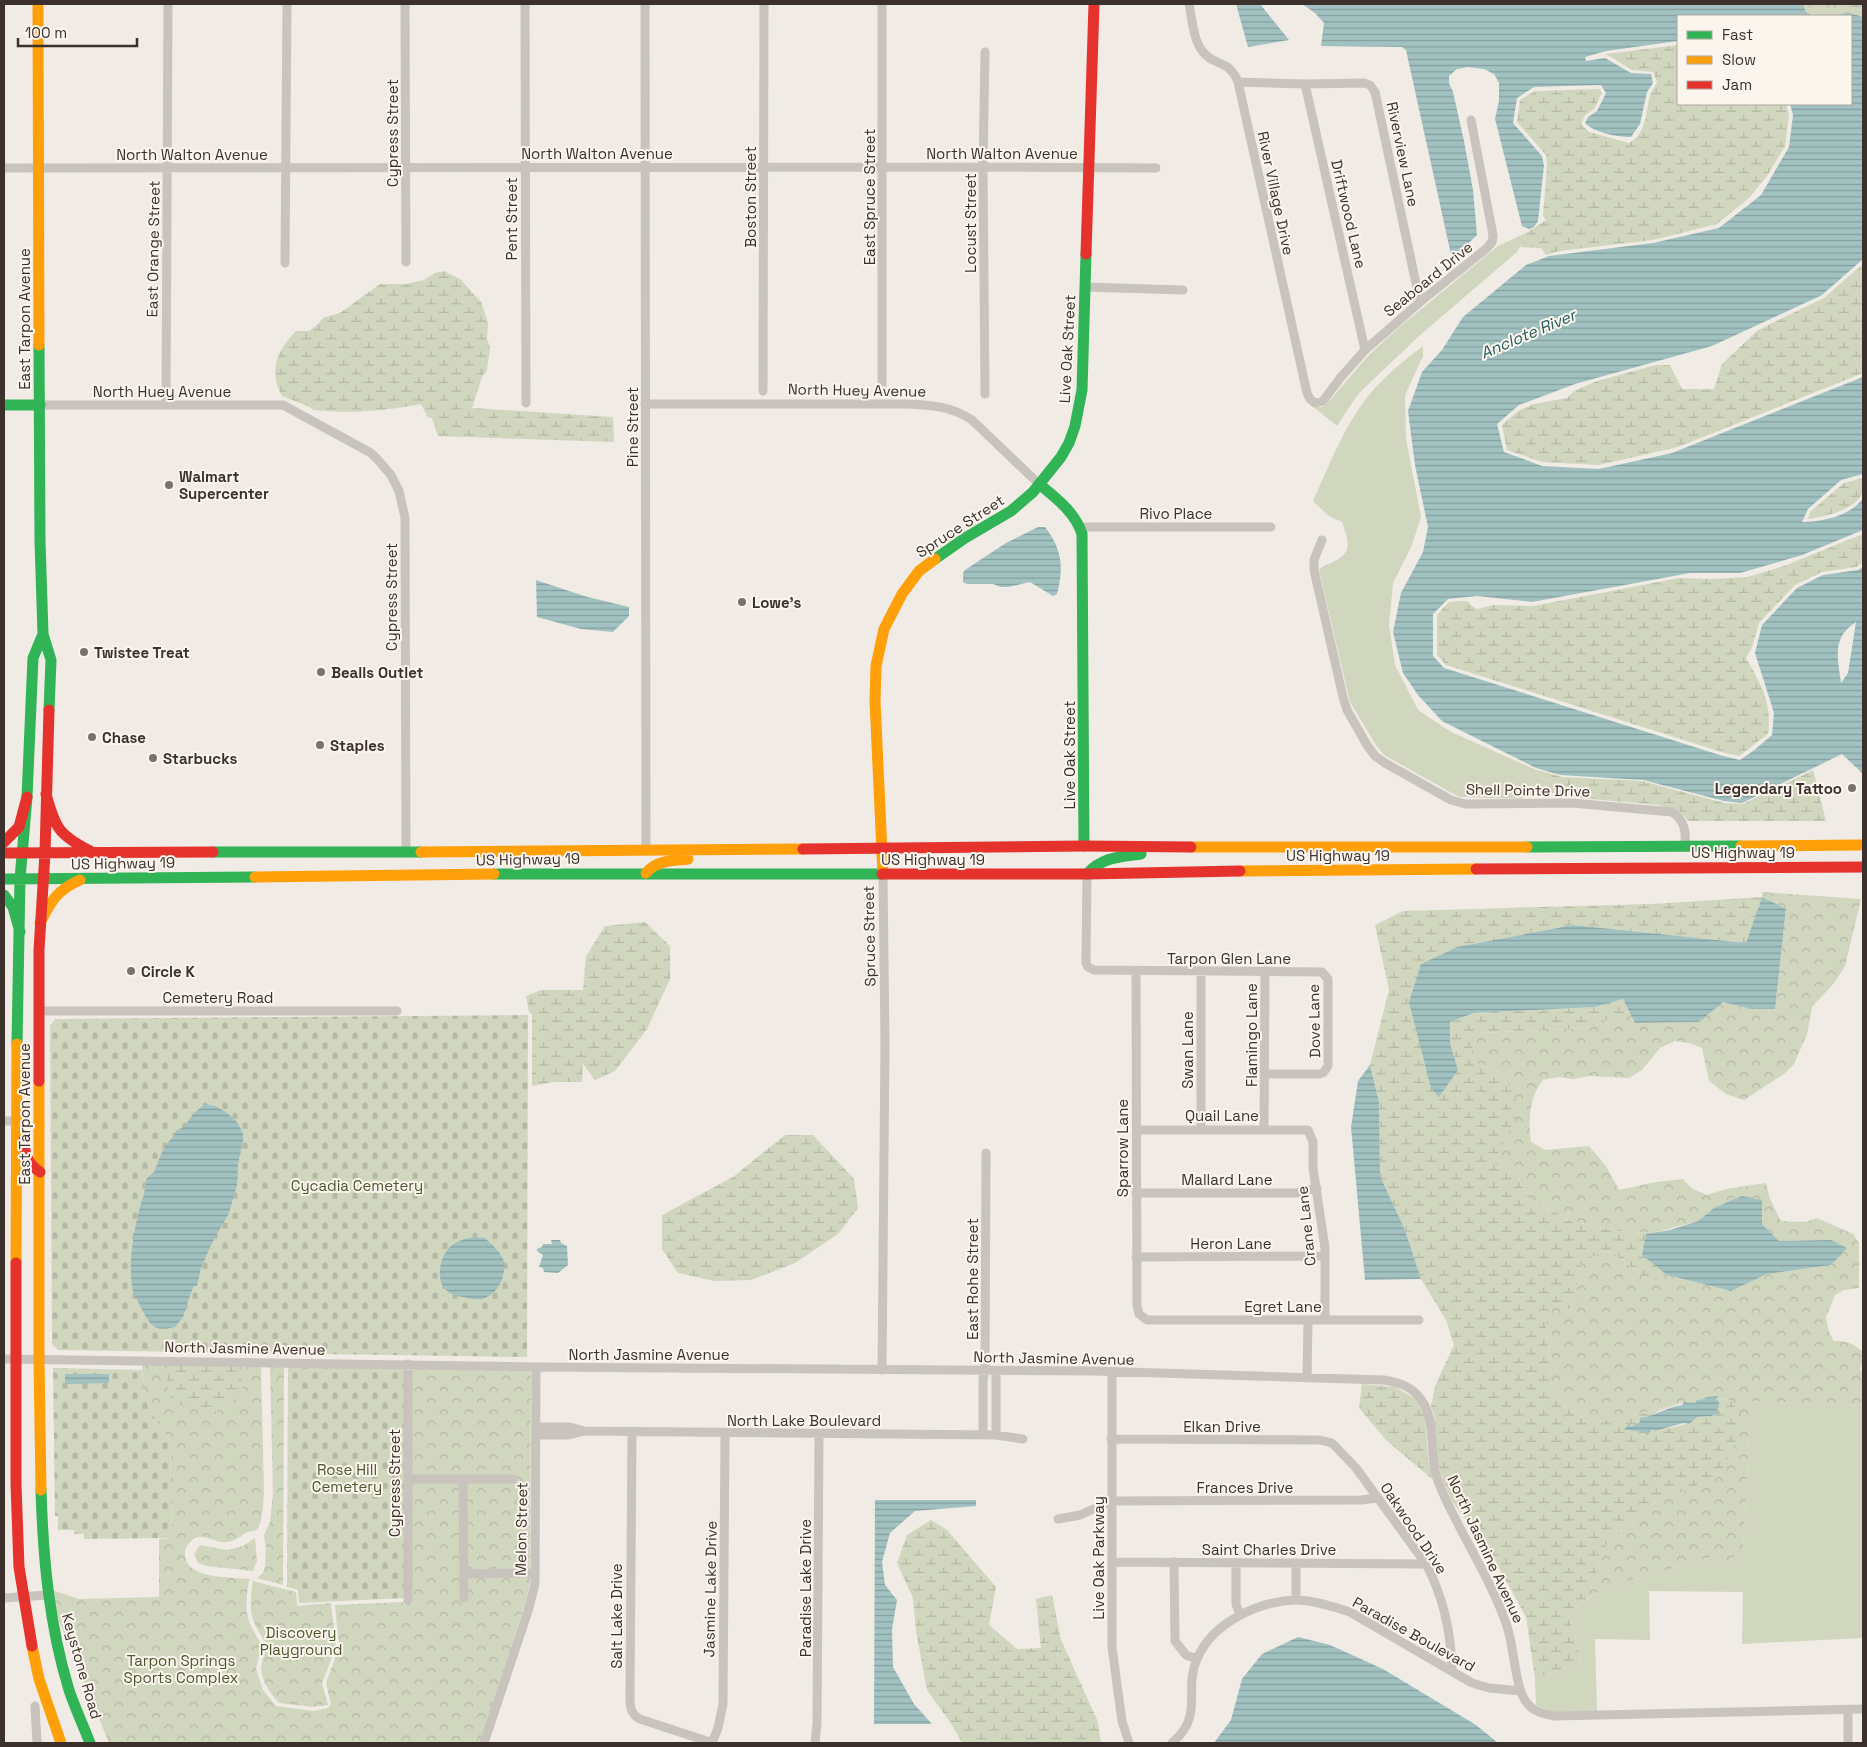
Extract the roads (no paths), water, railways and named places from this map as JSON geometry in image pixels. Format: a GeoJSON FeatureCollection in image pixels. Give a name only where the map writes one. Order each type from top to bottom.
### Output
{"type":"FeatureCollection","features":[{"type":"Feature","properties":{"kind":"main road","name":"East Tarpon Avenue"},"geometry":{"type":"LineString","coordinates":[[38,4],[40,541],[43,634],[51,660],[40,923],[39,1011],[39,1359],[42,1524],[48,1595]]}},
{"type":"Feature","properties":{"kind":"main road","name":"Live Oak Street"},"geometry":{"type":"LineString","coordinates":[[1038,484],[1061,457],[1075,426],[1082,390],[1094,4]]}},
{"type":"Feature","properties":{"kind":"main road"},"geometry":{"type":"LineString","coordinates":[[4,405],[40,405]]}},
{"type":"Feature","properties":{"kind":"main road"},"geometry":{"type":"LineString","coordinates":[[1038,484],[1063,505],[1081,527]]}},
{"type":"Feature","properties":{"kind":"main road","name":"Spruce Street"},"geometry":{"type":"LineString","coordinates":[[884,874],[875,701],[876,666],[884,629],[902,594],[919,571],[965,538],[1011,511],[1026,499],[1038,484]]}},
{"type":"Feature","properties":{"kind":"main road","name":"Live Oak Street"},"geometry":{"type":"LineString","coordinates":[[1081,527],[1083,561],[1084,846]]}},
{"type":"Feature","properties":{"kind":"main road","name":"East Tarpon Avenue"},"geometry":{"type":"LineString","coordinates":[[22,1598],[17,1534],[10,1359],[20,879],[27,797],[33,658],[43,634]]}},
{"type":"Feature","properties":{"kind":"main road"},"geometry":{"type":"LineString","coordinates":[[46,794],[54,824],[60,833],[70,841],[93,852]]}},
{"type":"Feature","properties":{"kind":"main road"},"geometry":{"type":"LineString","coordinates":[[4,842],[19,827],[27,797]]}},
{"type":"Feature","properties":{"kind":"main road","name":"US Highway 19"},"geometry":{"type":"LineString","coordinates":[[4,854],[1084,846],[1863,845]]}},
{"type":"Feature","properties":{"kind":"main road"},"geometry":{"type":"LineString","coordinates":[[1087,874],[1093,866],[1103,859],[1187,847]]}},
{"type":"Feature","properties":{"kind":"main road"},"geometry":{"type":"LineString","coordinates":[[540,874],[625,862],[638,857],[646,850]]}},
{"type":"Feature","properties":{"kind":"main road"},"geometry":{"type":"LineString","coordinates":[[646,873],[650,868],[662,861],[688,859],[721,850]]}},
{"type":"Feature","properties":{"kind":"main road"},"geometry":{"type":"LineString","coordinates":[[1836,867],[1863,852]]}},
{"type":"Feature","properties":{"kind":"main road","name":"US Highway 19"},"geometry":{"type":"LineString","coordinates":[[4,879],[646,873],[1087,874],[1296,870],[1863,867]]}},
{"type":"Feature","properties":{"kind":"main road"},"geometry":{"type":"LineString","coordinates":[[40,923],[55,895],[66,885],[84,878]]}},
{"type":"Feature","properties":{"kind":"main road"},"geometry":{"type":"LineString","coordinates":[[4,895],[16,913],[20,932]]}},
{"type":"Feature","properties":{"kind":"main road"},"geometry":{"type":"LineString","coordinates":[[16,1098],[24,1110],[24,1154],[35,1169],[40,1172]]}},
{"type":"Feature","properties":{"kind":"main road","name":"Keystone Road"},"geometry":{"type":"LineString","coordinates":[[48,1595],[60,1658],[90,1743]]}},
{"type":"Feature","properties":{"kind":"main road"},"geometry":{"type":"LineString","coordinates":[[22,1598],[39,1679],[61,1743]]}},
{"type":"Feature","properties":{"kind":"street","name":"East Orange Street"},"geometry":{"type":"LineString","coordinates":[[166,405],[168,4]]}},
{"type":"Feature","properties":{"kind":"street"},"geometry":{"type":"LineString","coordinates":[[286,263],[287,4]]}},
{"type":"Feature","properties":{"kind":"street","name":"Cypress Street"},"geometry":{"type":"LineString","coordinates":[[405,4],[406,262]]}},
{"type":"Feature","properties":{"kind":"street","name":"Pent Street"},"geometry":{"type":"LineString","coordinates":[[525,4],[526,403]]}},
{"type":"Feature","properties":{"kind":"street","name":"Pine Street"},"geometry":{"type":"LineString","coordinates":[[645,4],[646,850]]}},
{"type":"Feature","properties":{"kind":"street","name":"Boston Street"},"geometry":{"type":"LineString","coordinates":[[763,391],[764,4]]}},
{"type":"Feature","properties":{"kind":"street","name":"East Spruce Street"},"geometry":{"type":"LineString","coordinates":[[882,4],[882,390]]}},
{"type":"Feature","properties":{"kind":"street","name":"River Village Drive"},"geometry":{"type":"LineString","coordinates":[[1189,4],[1200,48],[1206,56],[1230,68],[1238,82],[1306,393],[1315,403]]}},
{"type":"Feature","properties":{"kind":"street","name":"Locust Street"},"geometry":{"type":"LineString","coordinates":[[985,52],[985,394]]}},
{"type":"Feature","properties":{"kind":"street","name":"Riverview Lane"},"geometry":{"type":"LineString","coordinates":[[1238,82],[1364,83],[1370,85],[1375,92],[1420,302]]}},
{"type":"Feature","properties":{"kind":"street","name":"Driftwood Lane"},"geometry":{"type":"LineString","coordinates":[[1305,84],[1365,350]]}},
{"type":"Feature","properties":{"kind":"street","name":"Seaboard Drive"},"geometry":{"type":"LineString","coordinates":[[1315,403],[1324,401],[1365,350],[1492,242],[1471,120]]}},
{"type":"Feature","properties":{"kind":"street","name":"North Walton Avenue"},"geometry":{"type":"LineString","coordinates":[[4,168],[406,166],[1156,168]]}},
{"type":"Feature","properties":{"kind":"street"},"geometry":{"type":"LineString","coordinates":[[1085,287],[1182,290]]}},
{"type":"Feature","properties":{"kind":"street","name":"North Huey Avenue"},"geometry":{"type":"LineString","coordinates":[[645,404],[906,404],[944,407],[961,413],[972,420],[1038,484]]}},
{"type":"Feature","properties":{"kind":"street","name":"North Huey Avenue"},"geometry":{"type":"LineString","coordinates":[[40,405],[284,405]]}},
{"type":"Feature","properties":{"kind":"street","name":"Cypress Street"},"geometry":{"type":"LineString","coordinates":[[284,405],[371,454],[391,475],[401,495],[405,518],[406,851]]}},
{"type":"Feature","properties":{"kind":"street","name":"Rivo Place"},"geometry":{"type":"LineString","coordinates":[[1081,527],[1271,527]]}},
{"type":"Feature","properties":{"kind":"street","name":"Shell Pointe Drive"},"geometry":{"type":"LineString","coordinates":[[1322,540],[1314,560],[1314,570],[1343,697],[1354,723],[1375,756],[1451,800],[1465,804],[1572,803],[1672,812],[1682,820],[1685,846]]}},
{"type":"Feature","properties":{"kind":"street","name":"Spruce Street"},"geometry":{"type":"LineString","coordinates":[[882,1370],[886,1045],[884,874]]}},
{"type":"Feature","properties":{"kind":"street","name":"Tarpon Glen Lane"},"geometry":{"type":"LineString","coordinates":[[1087,874],[1086,963],[1088,967],[1094,970],[1322,972]]}},
{"type":"Feature","properties":{"kind":"street","name":"Sparrow Lane"},"geometry":{"type":"LineString","coordinates":[[1136,971],[1137,1309],[1139,1314],[1147,1320]]}},
{"type":"Feature","properties":{"kind":"street","name":"Swan Lane"},"geometry":{"type":"LineString","coordinates":[[1200,971],[1201,1129]]}},
{"type":"Feature","properties":{"kind":"street","name":"Flamingo Lane"},"geometry":{"type":"LineString","coordinates":[[1264,1129],[1265,971]]}},
{"type":"Feature","properties":{"kind":"street","name":"Dove Lane"},"geometry":{"type":"LineString","coordinates":[[1264,1074],[1319,1074],[1323,1073],[1328,1066],[1328,980],[1322,972]]}},
{"type":"Feature","properties":{"kind":"street","name":"Cemetery Road"},"geometry":{"type":"LineString","coordinates":[[39,1011],[397,1012]]}},
{"type":"Feature","properties":{"kind":"street"},"geometry":{"type":"LineString","coordinates":[[4,1121],[16,1121]]}},
{"type":"Feature","properties":{"kind":"street","name":"Quail Lane"},"geometry":{"type":"LineString","coordinates":[[1136,1130],[1308,1130]]}},
{"type":"Feature","properties":{"kind":"street","name":"Crane Lane"},"geometry":{"type":"LineString","coordinates":[[1308,1130],[1313,1142],[1313,1168],[1325,1256],[1325,1320]]}},
{"type":"Feature","properties":{"kind":"street","name":"East Rohe Street"},"geometry":{"type":"LineString","coordinates":[[982,1435],[983,1379],[985,1371],[986,1153]]}},
{"type":"Feature","properties":{"kind":"street","name":"Mallard Lane"},"geometry":{"type":"LineString","coordinates":[[1136,1192],[1296,1193],[1317,1188]]}},
{"type":"Feature","properties":{"kind":"street","name":"Heron Lane"},"geometry":{"type":"LineString","coordinates":[[1136,1257],[1325,1256]]}},
{"type":"Feature","properties":{"kind":"street","name":"Egret Lane"},"geometry":{"type":"LineString","coordinates":[[1147,1320],[1419,1320]]}},
{"type":"Feature","properties":{"kind":"street"},"geometry":{"type":"LineString","coordinates":[[1307,1378],[1308,1320]]}},
{"type":"Feature","properties":{"kind":"street","name":"North Jasmine Avenue"},"geometry":{"type":"LineString","coordinates":[[10,1359],[1112,1372],[1384,1380],[1396,1382],[1408,1386],[1422,1400],[1429,1414],[1436,1476],[1447,1503],[1500,1606],[1511,1637],[1521,1690],[1527,1703],[1540,1714],[1554,1716],[1863,1709]]}},
{"type":"Feature","properties":{"kind":"street","name":"Cypress Street"},"geometry":{"type":"LineString","coordinates":[[408,1364],[408,1601]]}},
{"type":"Feature","properties":{"kind":"street","name":"Melon Street"},"geometry":{"type":"LineString","coordinates":[[484,1743],[528,1611],[536,1573],[536,1366]]}},
{"type":"Feature","properties":{"kind":"street"},"geometry":{"type":"LineString","coordinates":[[996,1371],[996,1435]]}},
{"type":"Feature","properties":{"kind":"street","name":"Live Oak Parkway"},"geometry":{"type":"LineString","coordinates":[[1112,1372],[1113,1664],[1122,1721],[1129,1743]]}},
{"type":"Feature","properties":{"kind":"street","name":"North Lake Boulevard"},"geometry":{"type":"LineString","coordinates":[[536,1431],[569,1435],[584,1431],[996,1435],[1023,1439]]}},
{"type":"Feature","properties":{"kind":"street","name":"Salt Lake Drive"},"geometry":{"type":"LineString","coordinates":[[632,1432],[631,1710],[640,1719],[712,1743]]}},
{"type":"Feature","properties":{"kind":"street","name":"Jasmine Lake Drive"},"geometry":{"type":"LineString","coordinates":[[712,1743],[718,1728],[722,1704],[725,1433]]}},
{"type":"Feature","properties":{"kind":"street","name":"Paradise Lake Drive"},"geometry":{"type":"LineString","coordinates":[[815,1743],[817,1716],[819,1434]]}},
{"type":"Feature","properties":{"kind":"street","name":"Elkan Drive"},"geometry":{"type":"LineString","coordinates":[[1111,1439],[1320,1440],[1332,1443]]}},
{"type":"Feature","properties":{"kind":"street","name":"Oakwood Drive"},"geometry":{"type":"LineString","coordinates":[[1332,1443],[1340,1449],[1356,1468],[1426,1564],[1444,1605],[1451,1645],[1452,1669]]}},
{"type":"Feature","properties":{"kind":"street"},"geometry":{"type":"LineString","coordinates":[[412,1479],[513,1479]]}},
{"type":"Feature","properties":{"kind":"street"},"geometry":{"type":"LineString","coordinates":[[463,1479],[464,1598]]}},
{"type":"Feature","properties":{"kind":"street","name":"Frances Drive"},"geometry":{"type":"LineString","coordinates":[[1112,1500],[1361,1500],[1378,1498]]}},
{"type":"Feature","properties":{"kind":"street"},"geometry":{"type":"LineString","coordinates":[[1058,1519],[1080,1514],[1112,1500]]}},
{"type":"Feature","properties":{"kind":"street","name":"Saint Charles Drive"},"geometry":{"type":"LineString","coordinates":[[1112,1562],[1426,1564]]}},
{"type":"Feature","properties":{"kind":"street"},"geometry":{"type":"LineString","coordinates":[[1174,1562],[1175,1641],[1186,1655],[1197,1659]]}},
{"type":"Feature","properties":{"kind":"street"},"geometry":{"type":"LineString","coordinates":[[1236,1563],[1236,1604],[1240,1615]]}},
{"type":"Feature","properties":{"kind":"street"},"geometry":{"type":"LineString","coordinates":[[1296,1563],[1296,1600]]}},
{"type":"Feature","properties":{"kind":"street"},"geometry":{"type":"LineString","coordinates":[[464,1574],[536,1573]]}},
{"type":"Feature","properties":{"kind":"street"},"geometry":{"type":"LineString","coordinates":[[4,1598],[48,1595]]}},
{"type":"Feature","properties":{"kind":"street","name":"Paradise Boulevard"},"geometry":{"type":"LineString","coordinates":[[1172,1743],[1188,1725],[1197,1659],[1209,1639],[1240,1615],[1266,1605],[1296,1600],[1334,1606],[1350,1612],[1482,1687],[1521,1690]]}},
{"type":"Feature","properties":{"kind":"street"},"geometry":{"type":"LineString","coordinates":[[35,1706],[37,1743]]}},
{"type":"Feature","properties":{"kind":"street"},"geometry":{"type":"LineString","coordinates":[[1848,1710],[1848,1743]]}},
{"type":"Feature","properties":{"kind":"water"},"geometry":{"type":"Polygon","coordinates":[[[1236,4],[1260,4],[1289,40],[1248,47],[1236,4]]]}},
{"type":"Feature","properties":{"kind":"water"},"geometry":{"type":"Polygon","coordinates":[[[1302,4],[1803,4],[1806,12],[1813,15],[1677,15],[1677,41],[1606,51],[1585,57],[1586,61],[1605,58],[1631,73],[1651,74],[1653,83],[1647,92],[1640,124],[1631,137],[1606,134],[1585,123],[1588,117],[1597,111],[1606,93],[1601,85],[1534,87],[1517,98],[1513,123],[1542,156],[1544,166],[1538,221],[1534,227],[1529,229],[1522,226],[1495,119],[1499,101],[1499,83],[1494,74],[1484,69],[1468,67],[1457,69],[1449,76],[1449,83],[1453,92],[1464,141],[1473,190],[1477,235],[1452,259],[1406,50],[1402,47],[1321,46],[1324,23],[1315,13],[1302,4]]]}},
{"type":"Feature","properties":{"kind":"water","name":"Anclote River"},"geometry":{"type":"Polygon","coordinates":[[[1847,12],[1863,17],[1863,259],[1822,295],[1712,346],[1575,384],[1519,405],[1497,424],[1504,452],[1542,466],[1599,469],[1672,453],[1863,377],[1863,474],[1841,480],[1808,509],[1802,522],[1818,521],[1844,514],[1863,498],[1863,530],[1802,555],[1740,573],[1690,573],[1532,602],[1477,596],[1448,599],[1433,614],[1433,656],[1444,668],[1740,760],[1772,735],[1774,713],[1755,653],[1762,625],[1797,588],[1823,575],[1858,570],[1863,567],[1863,774],[1842,754],[1742,803],[1724,801],[1643,780],[1560,775],[1536,768],[1442,721],[1418,695],[1403,673],[1393,632],[1401,593],[1423,552],[1428,527],[1415,465],[1408,411],[1422,372],[1442,350],[1463,317],[1526,265],[1549,256],[1653,243],[1719,228],[1761,195],[1789,147],[1793,115],[1790,105],[1852,105],[1852,15],[1840,15],[1847,12]],[[1856,622],[1848,628],[1839,642],[1838,657],[1841,683],[1848,673],[1856,622]]]}},
{"type":"Feature","properties":{"kind":"water"},"geometry":{"type":"Polygon","coordinates":[[[1038,527],[1045,527],[1058,551],[1061,567],[1057,594],[1053,596],[1030,582],[1001,587],[993,584],[967,584],[963,582],[965,570],[1006,543],[1038,527]]]}},
{"type":"Feature","properties":{"kind":"water"},"geometry":{"type":"Polygon","coordinates":[[[536,580],[584,596],[629,607],[629,616],[613,632],[581,629],[537,617],[536,580]]]}},
{"type":"Feature","properties":{"kind":"water"},"geometry":{"type":"Polygon","coordinates":[[[1762,897],[1786,909],[1775,1009],[1751,1009],[1723,1002],[1699,1022],[1635,1023],[1623,999],[1595,1007],[1474,1013],[1450,1022],[1450,1043],[1458,1070],[1439,1097],[1431,1088],[1409,1002],[1421,964],[1457,947],[1573,925],[1746,943],[1762,897]]]}},
{"type":"Feature","properties":{"kind":"water"},"geometry":{"type":"Polygon","coordinates":[[[1370,1065],[1379,1102],[1380,1176],[1405,1230],[1421,1279],[1365,1280],[1351,1127],[1358,1081],[1370,1065]]]}},
{"type":"Feature","properties":{"kind":"water"},"geometry":{"type":"Polygon","coordinates":[[[205,1104],[215,1106],[226,1112],[237,1122],[243,1133],[237,1185],[229,1213],[211,1245],[201,1268],[197,1286],[193,1287],[183,1317],[175,1327],[163,1329],[155,1327],[149,1322],[133,1289],[131,1264],[137,1220],[146,1179],[154,1172],[162,1152],[176,1131],[185,1126],[193,1114],[205,1104]]]}},
{"type":"Feature","properties":{"kind":"water"},"geometry":{"type":"Polygon","coordinates":[[[1742,1196],[1762,1200],[1762,1224],[1779,1241],[1831,1240],[1847,1248],[1831,1265],[1767,1274],[1731,1291],[1667,1275],[1642,1255],[1646,1234],[1670,1230],[1698,1221],[1714,1208],[1742,1196]]]}},
{"type":"Feature","properties":{"kind":"water"},"geometry":{"type":"Polygon","coordinates":[[[474,1237],[485,1238],[499,1252],[504,1262],[502,1280],[492,1294],[482,1299],[450,1293],[440,1280],[440,1267],[447,1250],[458,1241],[474,1237]]]}},
{"type":"Feature","properties":{"kind":"water"},"geometry":{"type":"Polygon","coordinates":[[[551,1240],[560,1240],[561,1243],[567,1246],[568,1265],[558,1273],[544,1272],[543,1268],[539,1267],[543,1255],[537,1249],[542,1247],[543,1244],[552,1244],[551,1240]]]}},
{"type":"Feature","properties":{"kind":"water"},"geometry":{"type":"Polygon","coordinates":[[[65,1374],[109,1374],[109,1383],[65,1384],[65,1374]]]}},
{"type":"Feature","properties":{"kind":"water"},"geometry":{"type":"Polygon","coordinates":[[[1718,1396],[1716,1399],[1719,1402],[1717,1409],[1719,1415],[1697,1417],[1689,1424],[1683,1423],[1656,1431],[1652,1430],[1647,1435],[1645,1432],[1624,1430],[1629,1424],[1631,1427],[1640,1422],[1640,1418],[1682,1405],[1684,1402],[1695,1403],[1697,1400],[1706,1397],[1718,1396]]]}},
{"type":"Feature","properties":{"kind":"water"},"geometry":{"type":"Polygon","coordinates":[[[875,1500],[976,1500],[976,1506],[915,1511],[890,1533],[882,1562],[885,1585],[897,1600],[892,1629],[893,1667],[914,1704],[932,1724],[874,1724],[875,1500]]]}},
{"type":"Feature","properties":{"kind":"water"},"geometry":{"type":"Polygon","coordinates":[[[1298,1637],[1330,1645],[1383,1669],[1476,1725],[1498,1743],[1214,1743],[1231,1720],[1242,1679],[1262,1654],[1298,1637]]]}},
{"type":"Feature","properties":{"kind":"place","name":"Walmart Supercenter"},"geometry":{"type":"Point","coordinates":[169,485]}},
{"type":"Feature","properties":{"kind":"place","name":"Lowe's"},"geometry":{"type":"Point","coordinates":[742,602]}},
{"type":"Feature","properties":{"kind":"place","name":"Twistee Treat"},"geometry":{"type":"Point","coordinates":[84,652]}},
{"type":"Feature","properties":{"kind":"place","name":"Bealls Outlet"},"geometry":{"type":"Point","coordinates":[321,672]}},
{"type":"Feature","properties":{"kind":"place","name":"Chase"},"geometry":{"type":"Point","coordinates":[92,737]}},
{"type":"Feature","properties":{"kind":"place","name":"Staples"},"geometry":{"type":"Point","coordinates":[320,745]}},
{"type":"Feature","properties":{"kind":"place","name":"Starbucks"},"geometry":{"type":"Point","coordinates":[153,758]}},
{"type":"Feature","properties":{"kind":"place","name":"Legendary Tattoo"},"geometry":{"type":"Point","coordinates":[1852,788]}},
{"type":"Feature","properties":{"kind":"place","name":"Circle K"},"geometry":{"type":"Point","coordinates":[131,971]}},
{"type":"Feature","properties":{"kind":"park label","name":"Cycadia Cemetery"},"geometry":{"type":"Point","coordinates":[357,1185]}},
{"type":"Feature","properties":{"kind":"park label","name":"Rose Hill Cemetery"},"geometry":{"type":"Point","coordinates":[347,1478]}},
{"type":"Feature","properties":{"kind":"park label","name":"Discovery Playground"},"geometry":{"type":"Point","coordinates":[301,1640]}},
{"type":"Feature","properties":{"kind":"park label","name":"Tarpon Springs Sports Complex"},"geometry":{"type":"Point","coordinates":[181,1668]}}]}
